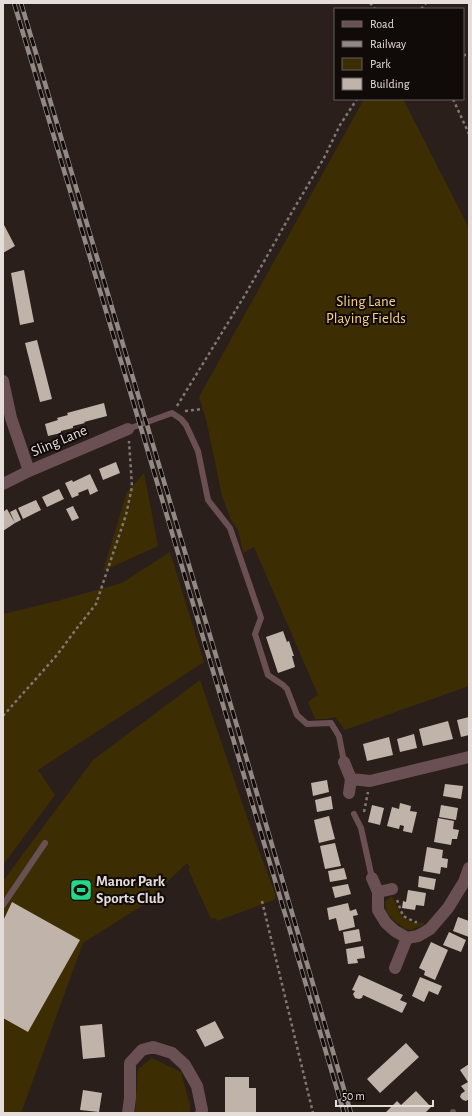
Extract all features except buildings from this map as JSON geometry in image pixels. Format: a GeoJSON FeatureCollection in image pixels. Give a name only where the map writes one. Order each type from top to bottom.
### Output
{"type":"FeatureCollection","features":[{"type":"Feature","properties":{"kind":"street"},"geometry":{"type":"LineString","coordinates":[[3,381],[11,418],[29,471]]}},
{"type":"Feature","properties":{"kind":"street","name":"Sling Lane"},"geometry":{"type":"LineString","coordinates":[[3,484],[29,471],[128,429]]}},
{"type":"Feature","properties":{"kind":"street"},"geometry":{"type":"LineString","coordinates":[[351,779],[370,781],[469,758]]}},
{"type":"Feature","properties":{"kind":"street"},"geometry":{"type":"LineString","coordinates":[[344,762],[351,779],[349,793]]}},
{"type":"Feature","properties":{"kind":"street"},"geometry":{"type":"LineString","coordinates":[[372,878],[378,892],[378,910],[386,923],[395,932],[407,938],[418,936],[430,929],[436,923],[448,908],[464,882],[469,868]]}},
{"type":"Feature","properties":{"kind":"street"},"geometry":{"type":"LineString","coordinates":[[378,892],[392,889]]}},
{"type":"Feature","properties":{"kind":"street"},"geometry":{"type":"LineString","coordinates":[[395,968],[407,938]]}},
{"type":"Feature","properties":{"kind":"street"},"geometry":{"type":"LineString","coordinates":[[128,1113],[130,1098],[130,1063],[142,1050],[153,1047],[172,1053],[185,1065],[197,1086],[202,1110],[201,1113]]}},
{"type":"Feature","properties":{"kind":"lane"},"geometry":{"type":"LineString","coordinates":[[128,429],[175,414],[186,425],[198,451],[208,500],[230,528],[261,618],[255,634],[268,675],[287,689],[297,715],[307,724],[331,723],[339,736],[344,762]]}},
{"type":"Feature","properties":{"kind":"lane"},"geometry":{"type":"LineString","coordinates":[[354,814],[361,828],[372,878]]}},
{"type":"Feature","properties":{"kind":"lane"},"geometry":{"type":"LineString","coordinates":[[3,905],[45,842]]}},
{"type":"Feature","properties":{"kind":"path"},"geometry":{"type":"LineString","coordinates":[[175,414],[324,158],[340,125],[355,100]]}},
{"type":"Feature","properties":{"kind":"path"},"geometry":{"type":"LineString","coordinates":[[453,100],[469,134]]}},
{"type":"Feature","properties":{"kind":"path"},"geometry":{"type":"LineString","coordinates":[[3,716],[57,655],[96,604],[103,588],[126,515],[132,487],[128,429]]}},
{"type":"Feature","properties":{"kind":"path"},"geometry":{"type":"LineString","coordinates":[[361,828],[370,781]]}},
{"type":"Feature","properties":{"kind":"path"},"geometry":{"type":"LineString","coordinates":[[392,889],[403,916],[414,922],[436,923]]}},
{"type":"Feature","properties":{"kind":"path"},"geometry":{"type":"LineString","coordinates":[[262,901],[298,1047],[312,1113]]}},
{"type":"Feature","properties":{"kind":"green space","name":"Sling Lane Playing Fields"},"geometry":{"type":"Polygon","coordinates":[[[363,100],[404,100],[469,228],[469,686],[345,730],[335,717],[315,719],[308,702],[318,695],[254,547],[243,553],[238,530],[231,520],[222,496],[206,419],[199,397],[363,100]]]}},
{"type":"Feature","properties":{"kind":"green space"},"geometry":{"type":"Polygon","coordinates":[[[144,473],[158,546],[103,571],[127,492],[144,473]]]}},
{"type":"Feature","properties":{"kind":"green space"},"geometry":{"type":"Polygon","coordinates":[[[170,552],[204,662],[38,770],[55,795],[3,865],[3,614],[122,583],[170,552]]]}},
{"type":"Feature","properties":{"kind":"green space","name":"Manor Park Sports Club"},"geometry":{"type":"Polygon","coordinates":[[[200,680],[276,899],[217,921],[216,918],[211,919],[188,869],[190,868],[187,863],[143,905],[83,943],[21,1113],[3,1113],[3,881],[93,760],[200,680]]]}},
{"type":"Feature","properties":{"kind":"green space"},"geometry":{"type":"Polygon","coordinates":[[[392,896],[402,917],[414,923],[424,923],[423,925],[411,930],[405,929],[392,919],[386,910],[385,902],[392,896]]]}},
{"type":"Feature","properties":{"kind":"green space"},"geometry":{"type":"Polygon","coordinates":[[[152,1058],[181,1072],[190,1105],[190,1113],[135,1113],[138,1069],[152,1058]]]}},
{"type":"Feature","properties":{"kind":"railway"},"geometry":{"type":"LineString","coordinates":[[14,3],[344,1113]]}},
{"type":"Feature","properties":{"kind":"railway"},"geometry":{"type":"LineString","coordinates":[[21,3],[351,1113]]}},
{"type":"Feature","properties":{"kind":"place","name":"Manor Park Sports Club"},"geometry":{"type":"Point","coordinates":[81,890]}}]}
